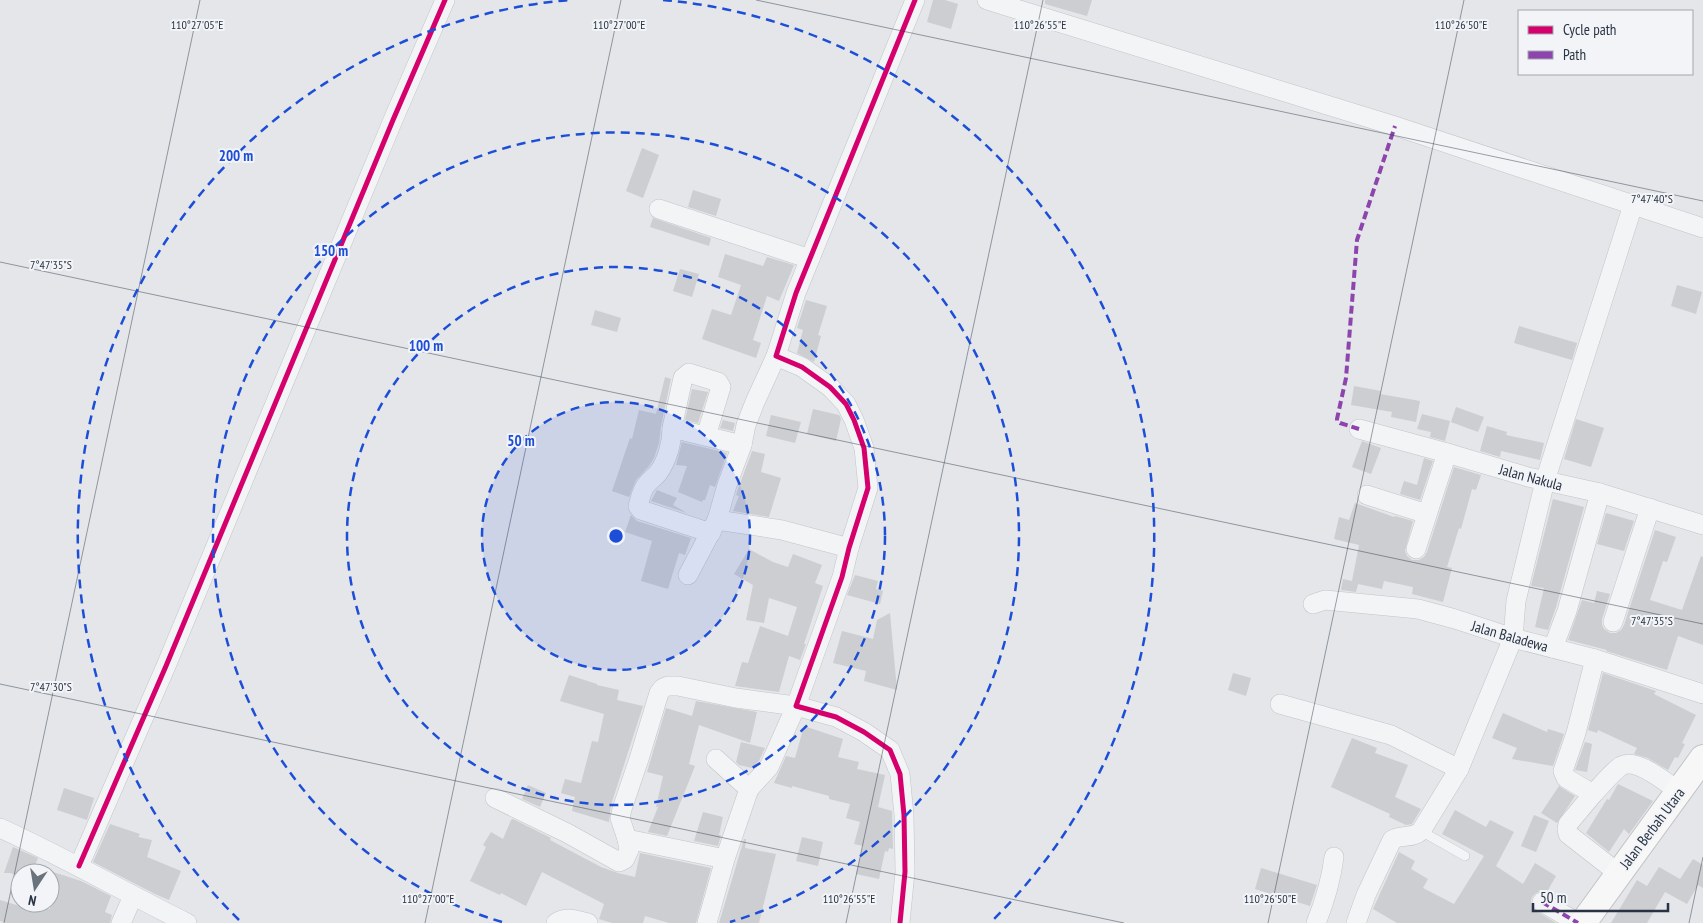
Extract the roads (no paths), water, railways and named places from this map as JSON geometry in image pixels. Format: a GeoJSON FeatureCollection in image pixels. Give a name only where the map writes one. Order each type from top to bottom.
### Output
{"type":"FeatureCollection","features":[{"type":"Feature","properties":{"kind":"main road","name":"Jalan Berbah Utara"},"geometry":{"type":"LineString","coordinates":[[1583,923],[1703,758]]}},
{"type":"Feature","properties":{"kind":"street"},"geometry":{"type":"LineString","coordinates":[[78,866],[166,666],[385,138],[445,0]]}},
{"type":"Feature","properties":{"kind":"street"},"geometry":{"type":"LineString","coordinates":[[688,575],[714,526],[742,445],[746,425],[776,356],[796,293],[915,0]]}},
{"type":"Feature","properties":{"kind":"street"},"geometry":{"type":"LineString","coordinates":[[987,0],[1395,126],[1703,228]]}},
{"type":"Feature","properties":{"kind":"street"},"geometry":{"type":"LineString","coordinates":[[1356,923],[1366,895],[1392,840],[1397,837],[1413,836],[1421,831],[1459,769],[1513,638],[1516,601],[1545,481],[1633,206]]}},
{"type":"Feature","properties":{"kind":"street"},"geometry":{"type":"LineString","coordinates":[[659,209],[810,258]]}},
{"type":"Feature","properties":{"kind":"street"},"geometry":{"type":"LineString","coordinates":[[707,923],[725,859],[749,789],[769,767],[796,706],[842,577],[868,488],[864,448],[846,404],[830,387],[802,367],[776,356]]}},
{"type":"Feature","properties":{"kind":"street"},"geometry":{"type":"LineString","coordinates":[[706,436],[721,387],[718,382],[689,373],[683,378],[672,428],[672,438],[659,472],[646,485],[638,506],[641,510],[714,526],[782,530],[849,548]]}},
{"type":"Feature","properties":{"kind":"street"},"geometry":{"type":"LineString","coordinates":[[672,428],[742,445]]}},
{"type":"Feature","properties":{"kind":"street","name":"Jalan Nakula"},"geometry":{"type":"LineString","coordinates":[[1359,429],[1545,481],[1600,493],[1703,525]]}},
{"type":"Feature","properties":{"kind":"street"},"geometry":{"type":"LineString","coordinates":[[1416,549],[1447,453]]}},
{"type":"Feature","properties":{"kind":"street"},"geometry":{"type":"LineString","coordinates":[[1553,648],[1567,611],[1600,493]]}},
{"type":"Feature","properties":{"kind":"street"},"geometry":{"type":"LineString","coordinates":[[1367,495],[1427,514]]}},
{"type":"Feature","properties":{"kind":"street"},"geometry":{"type":"LineString","coordinates":[[1613,622],[1650,508]]}},
{"type":"Feature","properties":{"kind":"street","name":"Jalan Baladewa"},"geometry":{"type":"LineString","coordinates":[[1313,604],[1325,600],[1418,609],[1513,638],[1595,659],[1703,694]]}},
{"type":"Feature","properties":{"kind":"street"},"geometry":{"type":"LineString","coordinates":[[1593,794],[1566,778],[1563,771],[1576,733],[1595,659]]}},
{"type":"Feature","properties":{"kind":"street"},"geometry":{"type":"LineString","coordinates":[[495,798],[580,840],[619,862],[625,859],[629,850],[620,818],[622,809],[640,759],[659,693],[663,688],[678,686],[736,698],[796,706],[836,717],[864,732],[890,750],[900,774],[904,815],[905,872],[900,923]]}},
{"type":"Feature","properties":{"kind":"street"},"geometry":{"type":"LineString","coordinates":[[1280,704],[1391,735],[1459,769]]}},
{"type":"Feature","properties":{"kind":"street"},"geometry":{"type":"LineString","coordinates":[[716,760],[749,789]]}},
{"type":"Feature","properties":{"kind":"street"},"geometry":{"type":"LineString","coordinates":[[1618,873],[1567,831],[1568,824],[1593,794],[1621,766],[1639,765],[1680,792]]}},
{"type":"Feature","properties":{"kind":"street"},"geometry":{"type":"LineString","coordinates":[[0,828],[78,866],[186,923]]}},
{"type":"Feature","properties":{"kind":"street"},"geometry":{"type":"LineString","coordinates":[[627,839],[725,859]]}},
{"type":"Feature","properties":{"kind":"street"},"geometry":{"type":"LineString","coordinates":[[1316,923],[1330,884],[1334,857]]}},
{"type":"Feature","properties":{"kind":"street"},"geometry":{"type":"LineString","coordinates":[[121,923],[133,896]]}},
{"type":"Feature","properties":{"kind":"street"},"geometry":{"type":"LineString","coordinates":[[1542,902],[1578,923]]}},
{"type":"Feature","properties":{"kind":"street"},"geometry":{"type":"LineString","coordinates":[[556,923],[570,919],[588,923]]}},
{"type":"Feature","properties":{"kind":"lane"},"geometry":{"type":"LineString","coordinates":[[1421,831],[1465,856]]}}]}
